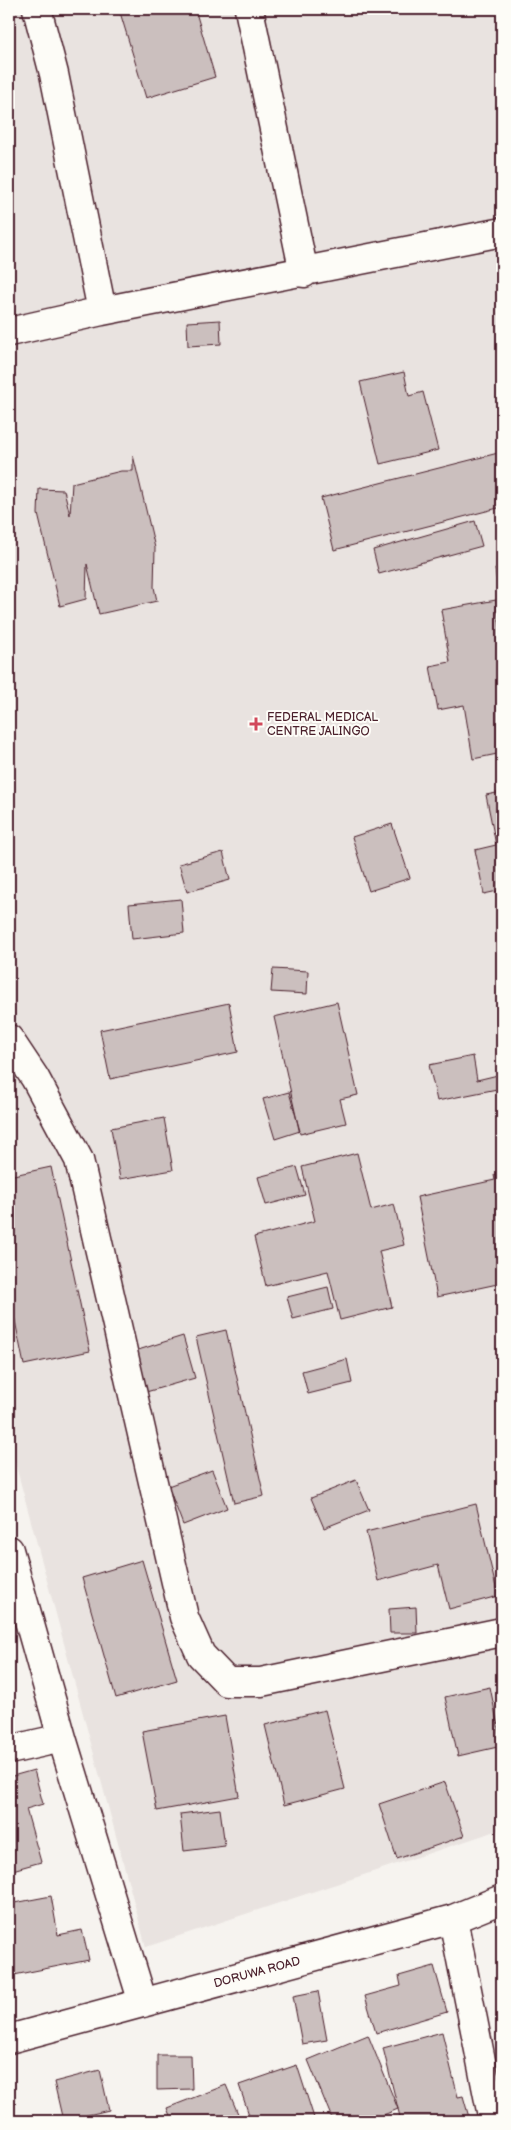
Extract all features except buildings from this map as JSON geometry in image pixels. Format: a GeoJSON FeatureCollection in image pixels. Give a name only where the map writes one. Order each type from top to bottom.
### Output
{"type":"FeatureCollection","features":[{"type":"Feature","properties":{"kind":"street"},"geometry":{"type":"LineString","coordinates":[[37,9],[54,74],[102,311]]}},
{"type":"Feature","properties":{"kind":"street"},"geometry":{"type":"LineString","coordinates":[[249,9],[304,273]]}},
{"type":"Feature","properties":{"kind":"street"},"geometry":{"type":"LineString","coordinates":[[9,332],[102,311],[304,273],[502,232]]}},
{"type":"Feature","properties":{"kind":"street"},"geometry":{"type":"LineString","coordinates":[[9,1039],[35,1078],[79,1160],[184,1617],[201,1655],[228,1682],[261,1682],[502,1632]]}},
{"type":"Feature","properties":{"kind":"street"},"geometry":{"type":"LineString","coordinates":[[9,1550],[20,1622],[62,1738],[143,2003]]}},
{"type":"Feature","properties":{"kind":"street"},"geometry":{"type":"LineString","coordinates":[[9,1750],[62,1738]]}},
{"type":"Feature","properties":{"kind":"street","name":"DORUWA ROAD"},"geometry":{"type":"LineString","coordinates":[[9,2039],[453,1919],[502,1899]]}},
{"type":"Feature","properties":{"kind":"street"},"geometry":{"type":"LineString","coordinates":[[453,1919],[493,2121]]}},
{"type":"Feature","properties":{"kind":"shaded area","name":"FEDERAL MEDICAL CENTRE JALINGO"},"geometry":{"type":"Polygon","coordinates":[[[9,9],[502,9],[502,1829],[146,1947],[9,1440],[9,9]]]}},
{"type":"Feature","properties":{"kind":"place","name":"FEDERAL MEDICAL CENTRE JALINGO"},"geometry":{"type":"Point","coordinates":[256,724]}}]}
